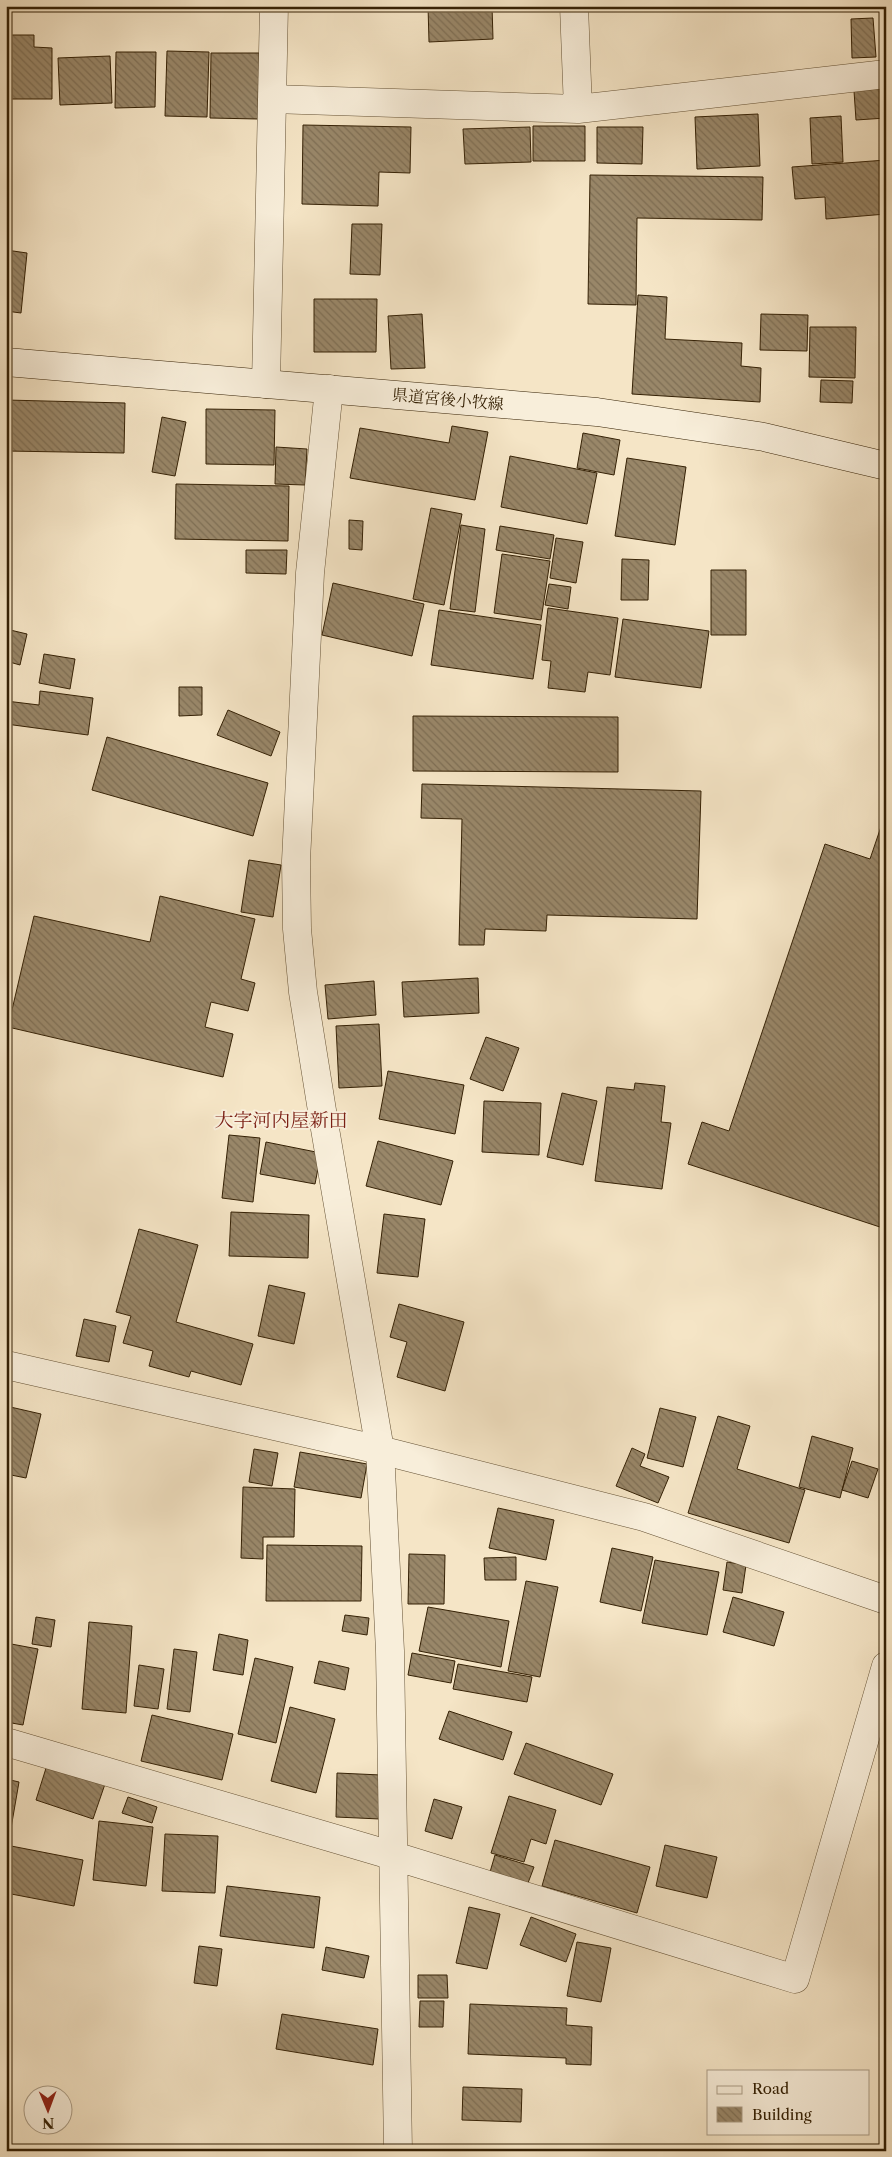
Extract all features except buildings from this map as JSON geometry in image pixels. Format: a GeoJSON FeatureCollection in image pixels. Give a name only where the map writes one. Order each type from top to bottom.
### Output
{"type":"FeatureCollection","features":[{"type":"Feature","properties":{"kind":"street"},"geometry":{"type":"LineString","coordinates":[[266,384],[274,6]]}},
{"type":"Feature","properties":{"kind":"street"},"geometry":{"type":"LineString","coordinates":[[574,6],[578,109]]}},
{"type":"Feature","properties":{"kind":"street"},"geometry":{"type":"LineString","coordinates":[[272,99],[578,109],[886,74]]}},
{"type":"Feature","properties":{"kind":"street","name":"県道宮後小牧線"},"geometry":{"type":"LineString","coordinates":[[6,362],[550,407],[764,436],[886,466]]}},
{"type":"Feature","properties":{"kind":"street"},"geometry":{"type":"LineString","coordinates":[[329,389],[310,572],[296,861],[297,929],[318,1086],[380,1450],[390,1651],[398,2151]]}},
{"type":"Feature","properties":{"kind":"street"},"geometry":{"type":"LineString","coordinates":[[6,1365],[380,1450],[644,1517],[886,1600]]}},
{"type":"Feature","properties":{"kind":"street"},"geometry":{"type":"LineString","coordinates":[[6,1742],[394,1856],[795,1979],[886,1666]]}},
{"type":"Feature","properties":{"kind":"district","name":"大字河内屋新田"},"geometry":{"type":"Point","coordinates":[281,1120]}}]}
